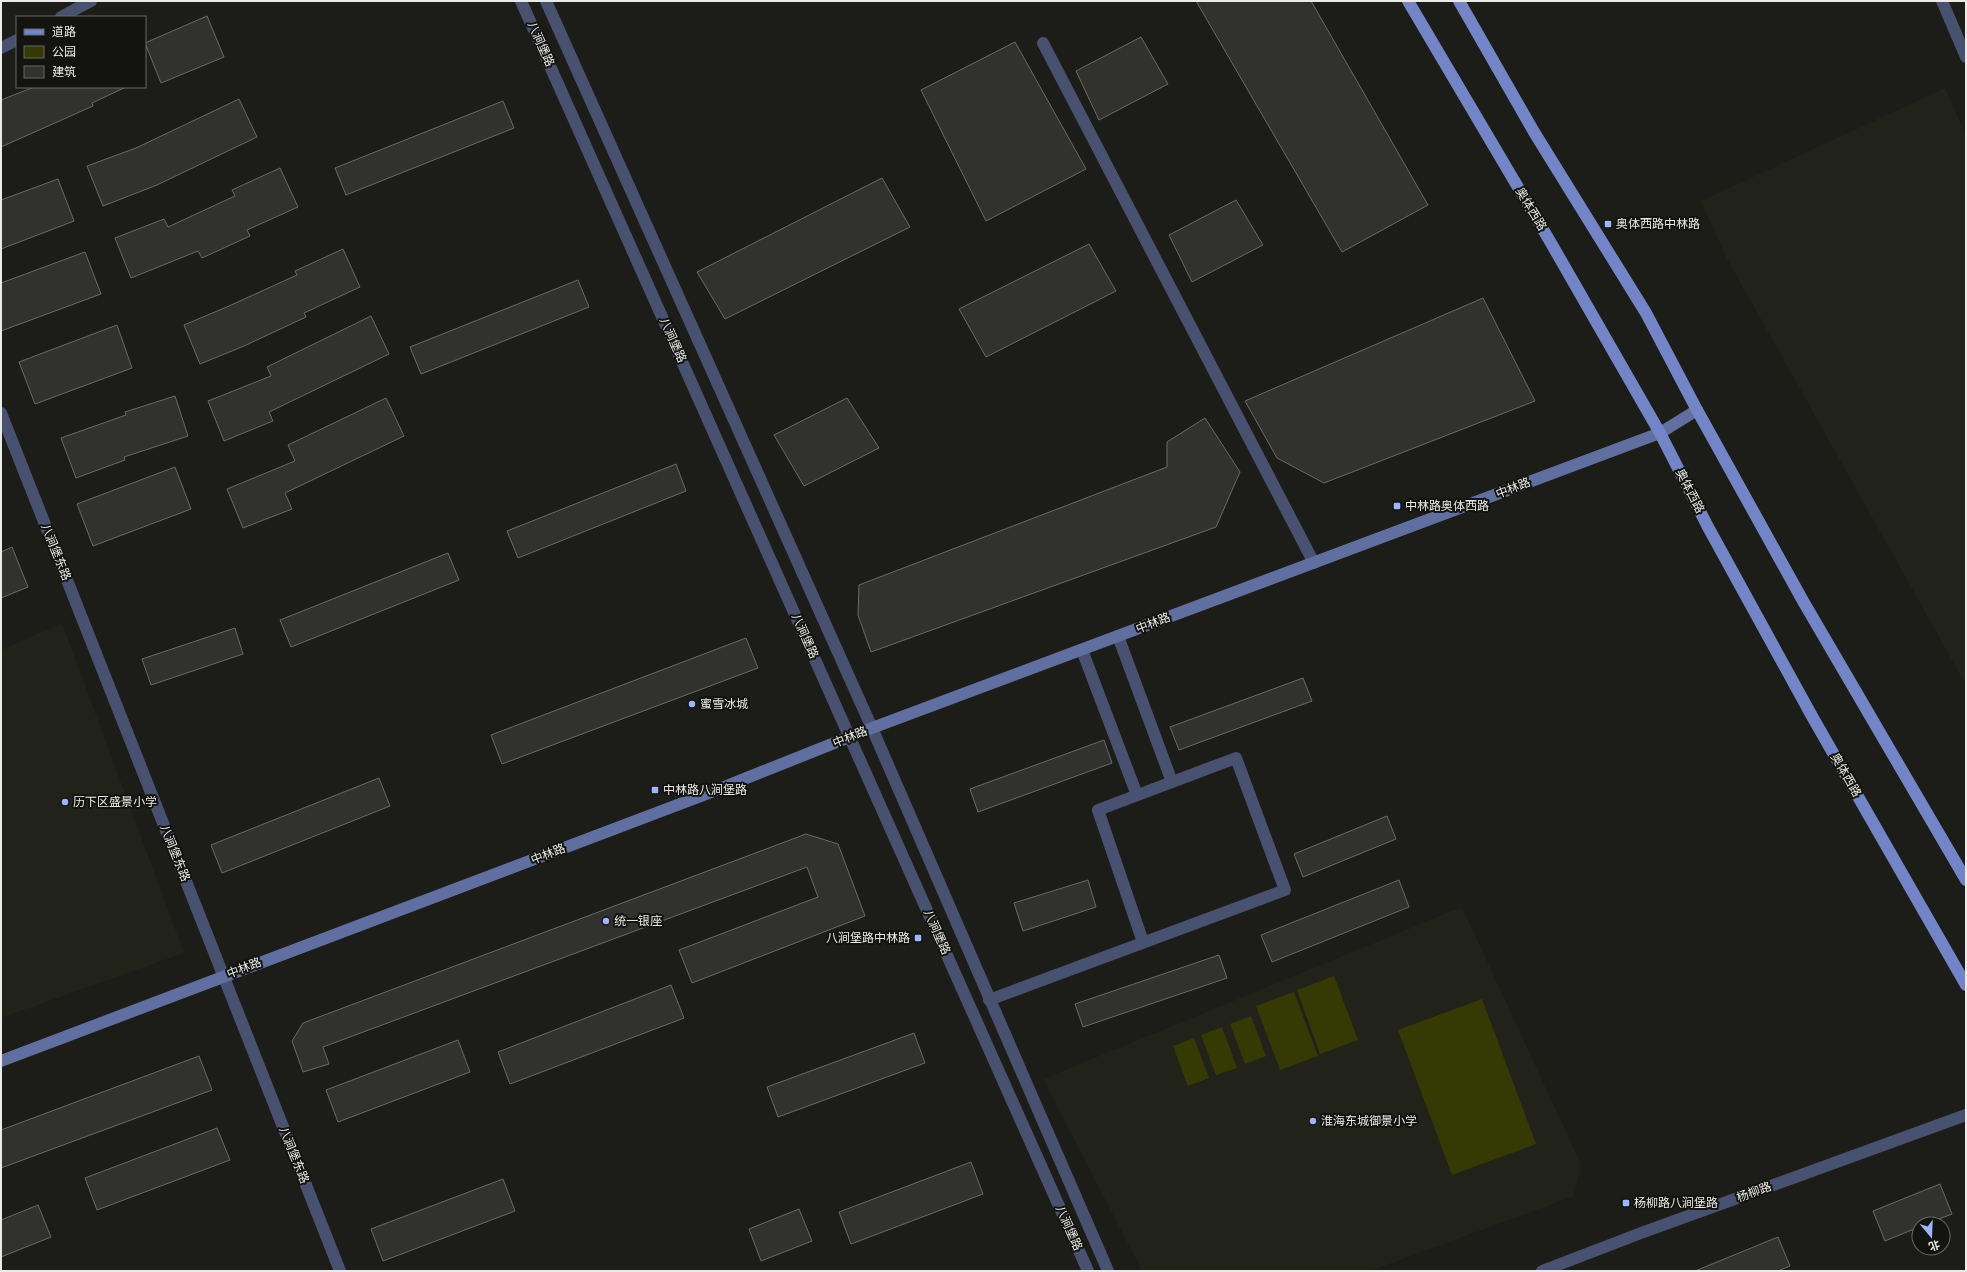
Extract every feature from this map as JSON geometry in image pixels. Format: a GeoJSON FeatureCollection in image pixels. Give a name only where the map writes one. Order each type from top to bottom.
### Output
{"type":"FeatureCollection","features":[{"type":"Feature","properties":{"kind":"main road","name":"奥体西路"},"geometry":{"type":"LineString","coordinates":[[1408,1],[1547,236],[1660,433],[1708,527],[1813,718],[1966,985]]}},
{"type":"Feature","properties":{"kind":"main road"},"geometry":{"type":"LineString","coordinates":[[1458,1],[1534,132],[1646,313],[1697,410],[1834,656],[1966,880]]}},
{"type":"Feature","properties":{"kind":"main road","name":"中林路"},"geometry":{"type":"LineString","coordinates":[[1,1061],[223,975],[709,794],[872,728],[1660,433],[1697,410]]}},
{"type":"Feature","properties":{"kind":"street"},"geometry":{"type":"LineString","coordinates":[[63,16],[91,1]]}},
{"type":"Feature","properties":{"kind":"street","name":"八涧堡路"},"geometry":{"type":"LineString","coordinates":[[521,1],[1088,1271]]}},
{"type":"Feature","properties":{"kind":"street","name":"八涧堡路"},"geometry":{"type":"LineString","coordinates":[[546,1],[872,728],[1108,1271]]}},
{"type":"Feature","properties":{"kind":"street"},"geometry":{"type":"LineString","coordinates":[[1942,1],[1966,57]]}},
{"type":"Feature","properties":{"kind":"street"},"geometry":{"type":"LineString","coordinates":[[1,48],[16,40]]}},
{"type":"Feature","properties":{"kind":"street"},"geometry":{"type":"LineString","coordinates":[[1043,43],[1314,563]]}},
{"type":"Feature","properties":{"kind":"street","name":"八涧堡东路"},"geometry":{"type":"LineString","coordinates":[[1,413],[340,1271]]}},
{"type":"Feature","properties":{"kind":"street"},"geometry":{"type":"LineString","coordinates":[[1118,636],[1172,782]]}},
{"type":"Feature","properties":{"kind":"street"},"geometry":{"type":"LineString","coordinates":[[1082,650],[1137,796]]}},
{"type":"Feature","properties":{"kind":"street"},"geometry":{"type":"LineString","coordinates":[[990,1000],[1285,890],[1236,758],[1098,810],[1143,942]]}},
{"type":"Feature","properties":{"kind":"street","name":"杨柳路"},"geometry":{"type":"LineString","coordinates":[[1542,1271],[1641,1233],[1966,1116]]}},
{"type":"Feature","properties":{"kind":"shaded area"},"geometry":{"type":"Polygon","coordinates":[[[1945,88],[1966,135],[1966,685],[1726,257],[1701,201],[1945,88]]]}},
{"type":"Feature","properties":{"kind":"shaded area","name":"历下区盛景小学"},"geometry":{"type":"Polygon","coordinates":[[[62,623],[184,953],[1,1018],[1,650],[62,623]]]}},
{"type":"Feature","properties":{"kind":"shaded area","name":"淮海东城御景小学"},"geometry":{"type":"Polygon","coordinates":[[[1462,907],[1581,1164],[1574,1196],[1370,1271],[1142,1271],[1043,1079],[1462,907]]]}},
{"type":"Feature","properties":{"kind":"green space"},"geometry":{"type":"Polygon","coordinates":[[[1334,976],[1358,1040],[1320,1054],[1297,990],[1334,976]]]}},
{"type":"Feature","properties":{"kind":"green space"},"geometry":{"type":"Polygon","coordinates":[[[1294,992],[1318,1056],[1280,1070],[1256,1006],[1294,992]]]}},
{"type":"Feature","properties":{"kind":"green space"},"geometry":{"type":"Polygon","coordinates":[[[1482,999],[1536,1144],[1452,1175],[1398,1030],[1482,999]]]}},
{"type":"Feature","properties":{"kind":"green space"},"geometry":{"type":"Polygon","coordinates":[[[1251,1016],[1266,1056],[1245,1064],[1230,1024],[1251,1016]]]}},
{"type":"Feature","properties":{"kind":"green space"},"geometry":{"type":"Polygon","coordinates":[[[1222,1027],[1237,1068],[1216,1075],[1201,1035],[1222,1027]]]}},
{"type":"Feature","properties":{"kind":"green space"},"geometry":{"type":"Polygon","coordinates":[[[1194,1038],[1209,1078],[1188,1086],[1173,1046],[1194,1038]]]}},
{"type":"Feature","properties":{"kind":"building"},"geometry":{"type":"Polygon","coordinates":[[[1196,1],[1311,1],[1428,205],[1342,252],[1196,1]]]}},
{"type":"Feature","properties":{"kind":"building"},"geometry":{"type":"Polygon","coordinates":[[[207,16],[224,57],[161,83],[146,43],[207,16]]]}},
{"type":"Feature","properties":{"kind":"building"},"geometry":{"type":"Polygon","coordinates":[[[1141,37],[1168,84],[1099,120],[1076,71],[1141,37]]]}},
{"type":"Feature","properties":{"kind":"building"},"geometry":{"type":"Polygon","coordinates":[[[1015,42],[1086,169],[986,221],[921,90],[1015,42]]]}},
{"type":"Feature","properties":{"kind":"building"},"geometry":{"type":"Polygon","coordinates":[[[31,88],[124,88],[92,103],[93,106],[1,147],[1,100],[31,88]]]}},
{"type":"Feature","properties":{"kind":"building"},"geometry":{"type":"Polygon","coordinates":[[[239,99],[257,137],[157,185],[103,206],[87,166],[136,148],[239,99]]]}},
{"type":"Feature","properties":{"kind":"building"},"geometry":{"type":"Polygon","coordinates":[[[503,101],[514,128],[346,195],[335,168],[503,101]]]}},
{"type":"Feature","properties":{"kind":"building"},"geometry":{"type":"Polygon","coordinates":[[[280,168],[298,207],[247,230],[250,236],[202,258],[198,251],[131,278],[115,238],[164,219],[168,227],[235,196],[232,190],[280,168]]]}},
{"type":"Feature","properties":{"kind":"building"},"geometry":{"type":"Polygon","coordinates":[[[882,178],[910,227],[725,319],[697,272],[882,178]]]}},
{"type":"Feature","properties":{"kind":"building"},"geometry":{"type":"Polygon","coordinates":[[[58,179],[74,221],[1,249],[1,200],[58,179]]]}},
{"type":"Feature","properties":{"kind":"building"},"geometry":{"type":"Polygon","coordinates":[[[1236,200],[1263,245],[1192,282],[1169,235],[1236,200]]]}},
{"type":"Feature","properties":{"kind":"building"},"geometry":{"type":"Polygon","coordinates":[[[1089,244],[1116,291],[986,357],[959,309],[1089,244]]]}},
{"type":"Feature","properties":{"kind":"building"},"geometry":{"type":"Polygon","coordinates":[[[343,249],[360,287],[304,313],[306,317],[244,346],[200,364],[184,325],[297,275],[295,271],[343,249]]]}},
{"type":"Feature","properties":{"kind":"building"},"geometry":{"type":"Polygon","coordinates":[[[85,252],[101,294],[1,331],[1,283],[85,252]]]}},
{"type":"Feature","properties":{"kind":"building"},"geometry":{"type":"Polygon","coordinates":[[[578,280],[589,307],[421,374],[410,347],[578,280]]]}},
{"type":"Feature","properties":{"kind":"building"},"geometry":{"type":"Polygon","coordinates":[[[1483,298],[1535,401],[1324,483],[1277,458],[1245,401],[1483,298]]]}},
{"type":"Feature","properties":{"kind":"building"},"geometry":{"type":"Polygon","coordinates":[[[371,316],[389,354],[269,412],[273,421],[224,441],[208,401],[271,376],[267,367],[371,316]]]}},
{"type":"Feature","properties":{"kind":"building"},"geometry":{"type":"Polygon","coordinates":[[[117,325],[132,368],[35,404],[19,362],[117,325]]]}},
{"type":"Feature","properties":{"kind":"building"},"geometry":{"type":"Polygon","coordinates":[[[175,396],[188,436],[124,457],[125,460],[76,478],[61,438],[126,415],[125,412],[175,396]]]}},
{"type":"Feature","properties":{"kind":"building"},"geometry":{"type":"Polygon","coordinates":[[[386,398],[404,436],[285,493],[292,509],[243,528],[227,489],[295,461],[288,445],[386,398]]]}},
{"type":"Feature","properties":{"kind":"building"},"geometry":{"type":"Polygon","coordinates":[[[847,398],[879,448],[804,486],[774,435],[847,398]]]}},
{"type":"Feature","properties":{"kind":"building"},"geometry":{"type":"Polygon","coordinates":[[[1205,418],[1240,472],[1216,527],[871,652],[858,615],[859,585],[1167,467],[1167,442],[1205,418]]]}},
{"type":"Feature","properties":{"kind":"building"},"geometry":{"type":"Polygon","coordinates":[[[676,464],[686,491],[518,558],[507,531],[676,464]]]}},
{"type":"Feature","properties":{"kind":"building"},"geometry":{"type":"Polygon","coordinates":[[[175,467],[191,509],[93,546],[77,504],[175,467]]]}},
{"type":"Feature","properties":{"kind":"building"},"geometry":{"type":"Polygon","coordinates":[[[12,547],[28,587],[1,598],[1,552],[12,547]]]}},
{"type":"Feature","properties":{"kind":"building"},"geometry":{"type":"Polygon","coordinates":[[[448,553],[459,580],[291,647],[280,620],[448,553]]]}},
{"type":"Feature","properties":{"kind":"building"},"geometry":{"type":"Polygon","coordinates":[[[235,628],[243,654],[151,685],[142,659],[235,628]]]}},
{"type":"Feature","properties":{"kind":"building"},"geometry":{"type":"Polygon","coordinates":[[[746,638],[758,668],[502,764],[491,735],[746,638]]]}},
{"type":"Feature","properties":{"kind":"building"},"geometry":{"type":"Polygon","coordinates":[[[1303,678],[1312,701],[1179,750],[1170,727],[1303,678]]]}},
{"type":"Feature","properties":{"kind":"building"},"geometry":{"type":"Polygon","coordinates":[[[1104,740],[1112,763],[978,812],[970,789],[1104,740]]]}},
{"type":"Feature","properties":{"kind":"building"},"geometry":{"type":"Polygon","coordinates":[[[379,778],[390,806],[222,873],[211,845],[379,778]]]}},
{"type":"Feature","properties":{"kind":"building"},"geometry":{"type":"Polygon","coordinates":[[[1387,816],[1396,839],[1303,877],[1294,854],[1387,816]]]}},
{"type":"Feature","properties":{"kind":"building"},"geometry":{"type":"Polygon","coordinates":[[[806,834],[838,844],[865,916],[692,983],[679,950],[818,897],[807,867],[323,1047],[329,1064],[303,1072],[292,1041],[303,1023],[806,834]]]}},
{"type":"Feature","properties":{"kind":"building"},"geometry":{"type":"Polygon","coordinates":[[[1088,880],[1096,907],[1023,931],[1014,903],[1088,880]]]}},
{"type":"Feature","properties":{"kind":"building"},"geometry":{"type":"Polygon","coordinates":[[[1399,880],[1409,907],[1272,962],[1261,935],[1399,880]]]}},
{"type":"Feature","properties":{"kind":"building"},"geometry":{"type":"Polygon","coordinates":[[[1219,955],[1227,978],[1083,1027],[1075,1004],[1219,955]]]}},
{"type":"Feature","properties":{"kind":"building"},"geometry":{"type":"Polygon","coordinates":[[[671,985],[684,1018],[510,1084],[498,1052],[671,985]]]}},
{"type":"Feature","properties":{"kind":"building"},"geometry":{"type":"Polygon","coordinates":[[[914,1033],[925,1063],[778,1117],[767,1087],[914,1033]]]}},
{"type":"Feature","properties":{"kind":"building"},"geometry":{"type":"Polygon","coordinates":[[[458,1040],[470,1072],[338,1122],[326,1090],[458,1040]]]}},
{"type":"Feature","properties":{"kind":"building"},"geometry":{"type":"Polygon","coordinates":[[[199,1056],[212,1090],[1,1168],[1,1130],[199,1056]]]}},
{"type":"Feature","properties":{"kind":"building"},"geometry":{"type":"Polygon","coordinates":[[[217,1128],[230,1160],[97,1210],[85,1178],[217,1128]]]}},
{"type":"Feature","properties":{"kind":"building"},"geometry":{"type":"Polygon","coordinates":[[[971,1162],[983,1194],[851,1244],[839,1212],[971,1162]]]}},
{"type":"Feature","properties":{"kind":"building"},"geometry":{"type":"Polygon","coordinates":[[[503,1179],[515,1211],[383,1261],[371,1229],[503,1179]]]}},
{"type":"Feature","properties":{"kind":"building"},"geometry":{"type":"Polygon","coordinates":[[[1940,1184],[1952,1214],[1947,1216],[1911,1216],[1911,1230],[1885,1241],[1873,1211],[1940,1184]]]}},
{"type":"Feature","properties":{"kind":"building"},"geometry":{"type":"Polygon","coordinates":[[[38,1205],[51,1237],[1,1257],[1,1220],[38,1205]]]}},
{"type":"Feature","properties":{"kind":"building"},"geometry":{"type":"Polygon","coordinates":[[[799,1209],[812,1241],[761,1261],[749,1229],[799,1209]]]}},
{"type":"Feature","properties":{"kind":"building"},"geometry":{"type":"Polygon","coordinates":[[[1778,1237],[1790,1266],[1778,1271],[1695,1271],[1778,1237]]]}},
{"type":"Feature","properties":{"kind":"place","name":"奥体西路中林路"},"geometry":{"type":"Point","coordinates":[1608,224]}},
{"type":"Feature","properties":{"kind":"place","name":"中林路奥体西路"},"geometry":{"type":"Point","coordinates":[1397,506]}},
{"type":"Feature","properties":{"kind":"place","name":"蜜雪冰城"},"geometry":{"type":"Point","coordinates":[692,704]}},
{"type":"Feature","properties":{"kind":"place","name":"中林路八涧堡路"},"geometry":{"type":"Point","coordinates":[655,790]}},
{"type":"Feature","properties":{"kind":"place","name":"历下区盛景小学"},"geometry":{"type":"Point","coordinates":[65,802]}},
{"type":"Feature","properties":{"kind":"place","name":"统一银座"},"geometry":{"type":"Point","coordinates":[606,921]}},
{"type":"Feature","properties":{"kind":"place","name":"八涧堡路中林路"},"geometry":{"type":"Point","coordinates":[918,938]}},
{"type":"Feature","properties":{"kind":"place","name":"淮海东城御景小学"},"geometry":{"type":"Point","coordinates":[1313,1121]}},
{"type":"Feature","properties":{"kind":"place","name":"杨柳路八涧堡路"},"geometry":{"type":"Point","coordinates":[1626,1203]}}]}
